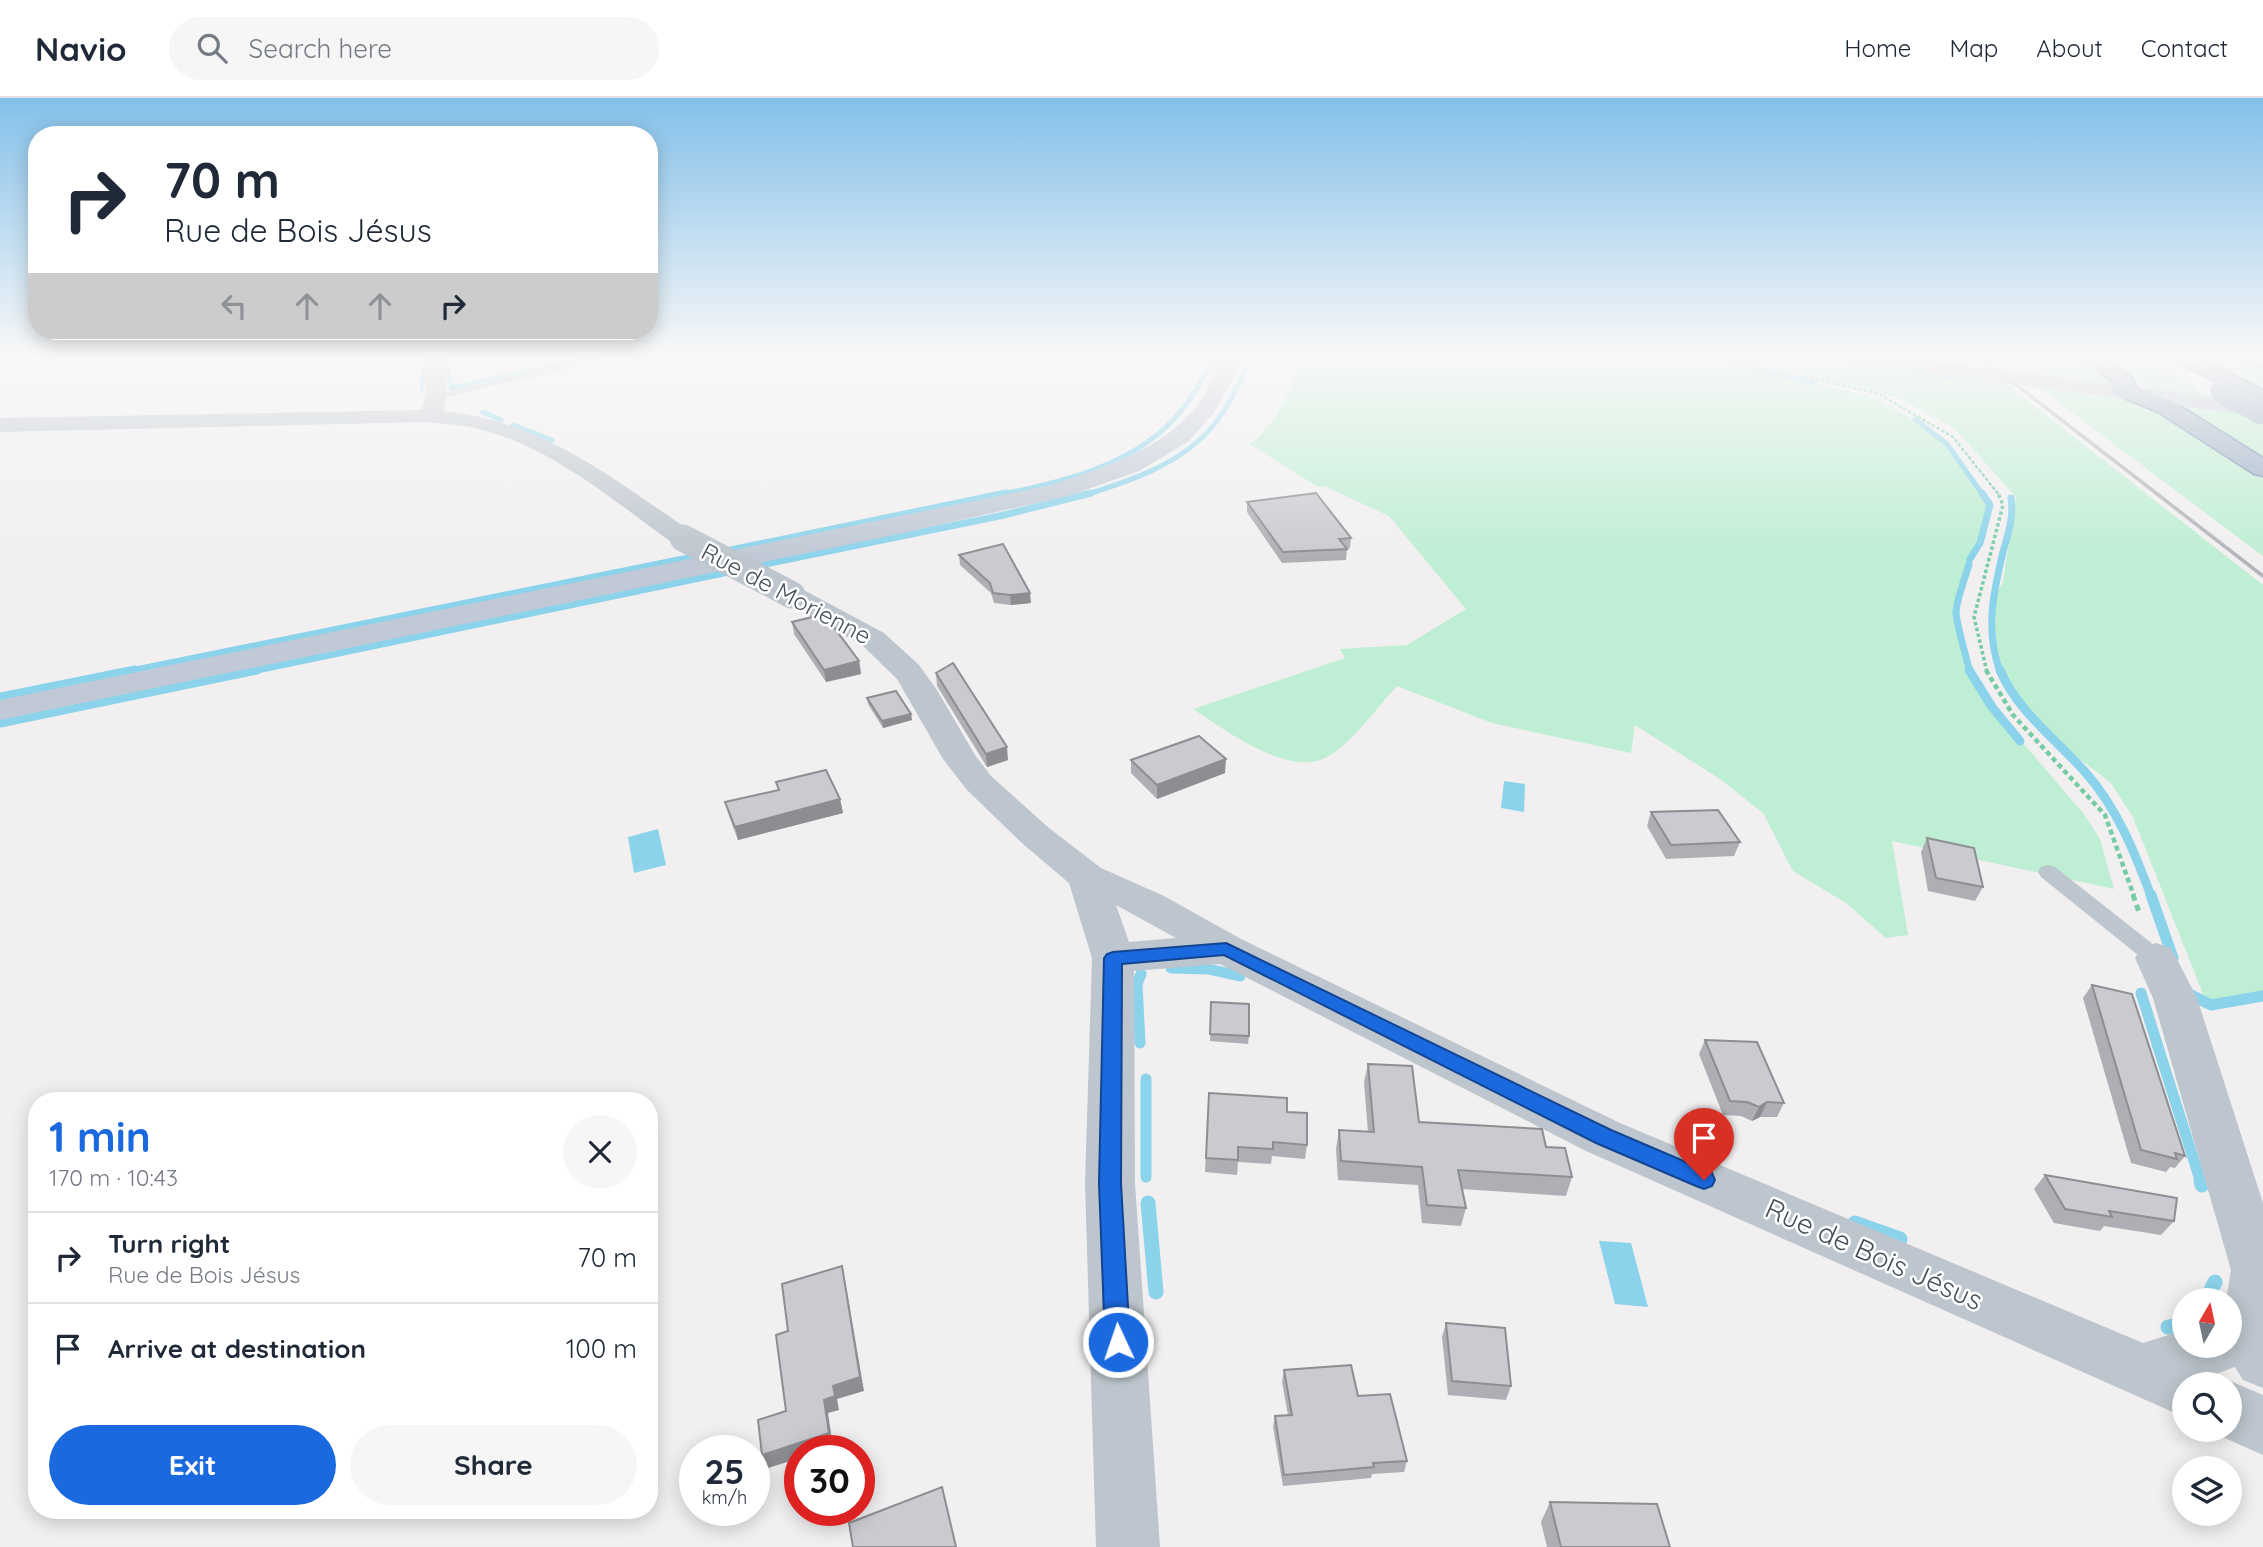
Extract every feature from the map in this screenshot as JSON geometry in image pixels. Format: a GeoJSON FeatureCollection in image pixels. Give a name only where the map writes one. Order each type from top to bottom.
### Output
{"type":"FeatureCollection","features":[{"type":"Feature","properties":{"kind":"highway"},"geometry":{"type":"LineString","coordinates":[[2192,424],[2263,469]]}},
{"type":"Feature","properties":{"kind":"main road"},"geometry":{"type":"LineString","coordinates":[[0,710],[1059,491],[1130,466],[1181,436],[1192,424]]}},
{"type":"Feature","properties":{"kind":"street","name":"Rue de Morienne"},"geometry":{"type":"LineString","coordinates":[[0,425],[31,424]]}},
{"type":"Feature","properties":{"kind":"street","name":"Rue de Morienne"},"geometry":{"type":"LineString","coordinates":[[485,424],[548,450],[683,538],[873,639],[908,672],[922,690],[960,759],[979,783],[1036,836],[1087,877]]}},
{"type":"Feature","properties":{"kind":"street"},"geometry":{"type":"LineString","coordinates":[[1087,877],[1113,958],[1110,1183],[1128,1547]]}},
{"type":"Feature","properties":{"kind":"street","name":"Rue de Bois Jésus"},"geometry":{"type":"LineString","coordinates":[[1087,877],[1150,905],[1226,949],[1603,1136],[2163,1380]]}},
{"type":"Feature","properties":{"kind":"street"},"geometry":{"type":"LineString","coordinates":[[1113,958],[1226,949]]}},
{"type":"Feature","properties":{"kind":"street"},"geometry":{"type":"LineString","coordinates":[[2156,958],[2175,998],[2258,1270],[2242,1338]]}},
{"type":"Feature","properties":{"kind":"street"},"geometry":{"type":"LineString","coordinates":[[2163,1380],[2213,1358]]}},
{"type":"Feature","properties":{"kind":"street"},"geometry":{"type":"LineString","coordinates":[[2242,1415],[2263,1424]]}},
{"type":"Feature","properties":{"kind":"lane"},"geometry":{"type":"LineString","coordinates":[[2048,872],[2156,958]]}},
{"type":"Feature","properties":{"kind":"path"},"geometry":{"type":"LineString","coordinates":[[1930,424],[1953,437],[1998,493],[2003,505],[1974,617],[1984,667],[2013,715],[2105,815],[2156,958]]}},
{"type":"Feature","properties":{"kind":"green space"},"geometry":{"type":"Polygon","coordinates":[[[1271,424],[1921,424],[1927,427],[1947,444],[1990,505],[1956,609],[1956,621],[1964,641],[1972,678],[1992,707],[2083,813],[2100,839],[2114,889],[1892,841],[1908,935],[1886,938],[1846,903],[1793,871],[1763,813],[1720,779],[1635,725],[1631,753],[1492,723],[1397,686],[1344,744],[1325,758],[1310,762],[1293,761],[1256,748],[1193,709],[1345,658],[1340,649],[1407,645],[1466,609],[1389,516],[1324,486],[1318,487],[1250,444],[1271,424]]]}},
{"type":"Feature","properties":{"kind":"green space"},"geometry":{"type":"Polygon","coordinates":[[[1946,424],[2057,424],[2263,585],[2263,998],[2223,1001],[2205,999],[2133,817],[2110,782],[2044,732],[2025,709],[1994,657],[1989,627],[1990,604],[2003,582],[2016,497],[1954,428],[1946,424]]]}},
{"type":"Feature","properties":{"kind":"green space"},"geometry":{"type":"Polygon","coordinates":[[[2087,424],[2177,424],[2263,476],[2263,556],[2087,424]]]}},
{"type":"Feature","properties":{"kind":"green space"},"geometry":{"type":"Polygon","coordinates":[[[2204,424],[2263,425],[2263,464],[2204,424]]]}},
{"type":"Feature","properties":{"kind":"water"},"geometry":{"type":"Polygon","coordinates":[[[1504,781],[1525,784],[1524,812],[1501,808],[1504,781]]]}},
{"type":"Feature","properties":{"kind":"water"},"geometry":{"type":"Polygon","coordinates":[[[658,829],[666,865],[634,873],[628,837],[658,829]]]}},
{"type":"Feature","properties":{"kind":"water"},"geometry":{"type":"Polygon","coordinates":[[[1599,1241],[1631,1243],[1648,1307],[1615,1304],[1599,1241]]]}},
{"type":"Feature","properties":{"kind":"building"},"geometry":{"type":"Polygon","coordinates":[[[1316,493],[1351,538],[1339,539],[1347,549],[1283,552],[1247,502],[1316,493]]]}},
{"type":"Feature","properties":{"kind":"building"},"geometry":{"type":"Polygon","coordinates":[[[1003,544],[1030,593],[993,593],[990,583],[959,555],[1003,544]]]}},
{"type":"Feature","properties":{"kind":"building"},"geometry":{"type":"Polygon","coordinates":[[[821,615],[827,623],[830,622],[859,661],[824,670],[792,622],[821,615]]]}},
{"type":"Feature","properties":{"kind":"building"},"geometry":{"type":"Polygon","coordinates":[[[953,663],[1007,747],[986,754],[936,673],[953,663]]]}},
{"type":"Feature","properties":{"kind":"building"},"geometry":{"type":"Polygon","coordinates":[[[896,691],[911,714],[882,721],[867,698],[896,691]]]}},
{"type":"Feature","properties":{"kind":"building"},"geometry":{"type":"Polygon","coordinates":[[[1199,736],[1226,759],[1157,785],[1131,760],[1199,736]]]}},
{"type":"Feature","properties":{"kind":"building"},"geometry":{"type":"Polygon","coordinates":[[[826,770],[840,799],[735,827],[725,802],[779,790],[776,782],[826,770]]]}},
{"type":"Feature","properties":{"kind":"building"},"geometry":{"type":"Polygon","coordinates":[[[1718,810],[1740,842],[1671,845],[1651,812],[1718,810]]]}},
{"type":"Feature","properties":{"kind":"building"},"geometry":{"type":"Polygon","coordinates":[[[1927,838],[1974,848],[1983,887],[1936,878],[1927,838]]]}},
{"type":"Feature","properties":{"kind":"building"},"geometry":{"type":"Polygon","coordinates":[[[2092,985],[2132,994],[2185,1156],[2175,1153],[2177,1159],[2141,1150],[2092,985]]]}},
{"type":"Feature","properties":{"kind":"building"},"geometry":{"type":"Polygon","coordinates":[[[1211,1002],[1249,1004],[1249,1036],[1210,1034],[1211,1002]]]}},
{"type":"Feature","properties":{"kind":"building"},"geometry":{"type":"Polygon","coordinates":[[[1705,1040],[1757,1042],[1784,1103],[1767,1102],[1759,1107],[1747,1102],[1730,1101],[1705,1040]]]}},
{"type":"Feature","properties":{"kind":"building"},"geometry":{"type":"Polygon","coordinates":[[[1368,1064],[1412,1066],[1419,1122],[1542,1129],[1546,1147],[1565,1148],[1572,1177],[1458,1170],[1466,1208],[1427,1205],[1422,1167],[1341,1161],[1339,1130],[1374,1132],[1368,1064]]]}},
{"type":"Feature","properties":{"kind":"building"},"geometry":{"type":"Polygon","coordinates":[[[1209,1093],[1287,1098],[1287,1112],[1307,1113],[1307,1145],[1273,1142],[1273,1149],[1238,1147],[1238,1160],[1206,1158],[1209,1093]]]}},
{"type":"Feature","properties":{"kind":"building"},"geometry":{"type":"Polygon","coordinates":[[[2045,1175],[2177,1198],[2174,1221],[2109,1211],[2112,1217],[2065,1209],[2045,1175]]]}},
{"type":"Feature","properties":{"kind":"building"},"geometry":{"type":"Polygon","coordinates":[[[842,1266],[860,1377],[833,1386],[835,1396],[824,1400],[829,1433],[784,1435],[784,1448],[770,1452],[770,1435],[760,1435],[758,1420],[786,1411],[776,1335],[788,1331],[782,1284],[842,1266]]]}},
{"type":"Feature","properties":{"kind":"building"},"geometry":{"type":"Polygon","coordinates":[[[1446,1323],[1505,1328],[1511,1386],[1452,1381],[1446,1323]]]}},
{"type":"Feature","properties":{"kind":"building"},"geometry":{"type":"Polygon","coordinates":[[[1351,1365],[1358,1396],[1390,1394],[1407,1461],[1373,1463],[1374,1467],[1284,1475],[1275,1416],[1292,1415],[1284,1370],[1351,1365]]]}},
{"type":"Feature","properties":{"kind":"building"},"geometry":{"type":"Polygon","coordinates":[[[942,1487],[956,1547],[853,1547],[850,1526],[875,1526],[875,1513],[942,1487]]]}},
{"type":"Feature","properties":{"kind":"building"},"geometry":{"type":"Polygon","coordinates":[[[1550,1502],[1657,1504],[1670,1547],[1561,1547],[1550,1502]]]}},
{"type":"Feature","properties":{"kind":"waterway"},"geometry":{"type":"LineString","coordinates":[[998,495],[1045,485],[1115,461],[1156,436],[1169,424]]}},
{"type":"Feature","properties":{"kind":"waterway"},"geometry":{"type":"LineString","coordinates":[[1085,495],[1154,470],[1185,451],[1214,424]]}},
{"type":"Feature","properties":{"kind":"waterway"},"geometry":{"type":"LineString","coordinates":[[1921,424],[1947,444],[1983,495]]}},
{"type":"Feature","properties":{"kind":"waterway"},"geometry":{"type":"LineString","coordinates":[[513,425],[552,440]]}},
{"type":"Feature","properties":{"kind":"waterway"},"geometry":{"type":"LineString","coordinates":[[721,552],[1006,493]]}},
{"type":"Feature","properties":{"kind":"waterway"},"geometry":{"type":"LineString","coordinates":[[751,567],[1004,515],[1091,493]]}},
{"type":"Feature","properties":{"kind":"waterway"},"geometry":{"type":"LineString","coordinates":[[1970,559],[1980,543],[1990,505],[1982,493]]}},
{"type":"Feature","properties":{"kind":"waterway"},"geometry":{"type":"LineString","coordinates":[[2000,672],[1995,657],[1992,612],[2010,525],[2011,498]]}},
{"type":"Feature","properties":{"kind":"waterway"},"geometry":{"type":"LineString","coordinates":[[126,672],[703,555]]}},
{"type":"Feature","properties":{"kind":"waterway"},"geometry":{"type":"LineString","coordinates":[[1969,564],[1956,612],[1970,671]]}},
{"type":"Feature","properties":{"kind":"waterway"},"geometry":{"type":"LineString","coordinates":[[248,672],[733,571]]}},
{"type":"Feature","properties":{"kind":"waterway"},"geometry":{"type":"LineString","coordinates":[[0,697],[135,670]]}},
{"type":"Feature","properties":{"kind":"waterway"},"geometry":{"type":"LineString","coordinates":[[0,723],[257,670]]}},
{"type":"Feature","properties":{"kind":"waterway"},"geometry":{"type":"LineString","coordinates":[[2000,670],[2007,685],[2027,712],[2086,773],[2107,801],[2132,847],[2151,896]]}},
{"type":"Feature","properties":{"kind":"waterway"},"geometry":{"type":"LineString","coordinates":[[1970,671],[1992,707],[2020,741]]}},
{"type":"Feature","properties":{"kind":"waterway"},"geometry":{"type":"LineString","coordinates":[[2151,895],[2173,958]]}},
{"type":"Feature","properties":{"kind":"waterway"},"geometry":{"type":"LineString","coordinates":[[1171,968],[1208,969],[1240,976]]}},
{"type":"Feature","properties":{"kind":"waterway"},"geometry":{"type":"LineString","coordinates":[[1140,1043],[1137,984],[1141,974]]}},
{"type":"Feature","properties":{"kind":"waterway"},"geometry":{"type":"LineString","coordinates":[[2141,993],[2201,1183]]}},
{"type":"Feature","properties":{"kind":"waterway"},"geometry":{"type":"LineString","coordinates":[[2189,994],[2211,1005],[2263,996]]}},
{"type":"Feature","properties":{"kind":"waterway"},"geometry":{"type":"LineString","coordinates":[[1146,1079],[1146,1177]]}},
{"type":"Feature","properties":{"kind":"waterway"},"geometry":{"type":"LineString","coordinates":[[2201,1181],[2202,1185]]}},
{"type":"Feature","properties":{"kind":"waterway"},"geometry":{"type":"LineString","coordinates":[[1148,1203],[1156,1292]]}},
{"type":"Feature","properties":{"kind":"waterway"},"geometry":{"type":"LineString","coordinates":[[1855,1223],[1900,1239]]}},
{"type":"Feature","properties":{"kind":"waterway"},"geometry":{"type":"LineString","coordinates":[[2212,1288],[2215,1282]]}},
{"type":"Feature","properties":{"kind":"waterway"},"geometry":{"type":"LineString","coordinates":[[2168,1327],[2172,1326]]}},
{"type":"Feature","properties":{"kind":"railway"},"geometry":{"type":"LineString","coordinates":[[2066,424],[2263,576]]}},
{"type":"Feature","properties":{"kind":"route"},"geometry":{"type":"LineString","coordinates":[[1118,1342],[1110,1183],[1113,958],[1226,949],[1603,1136],[1704,1180]]}}]}
